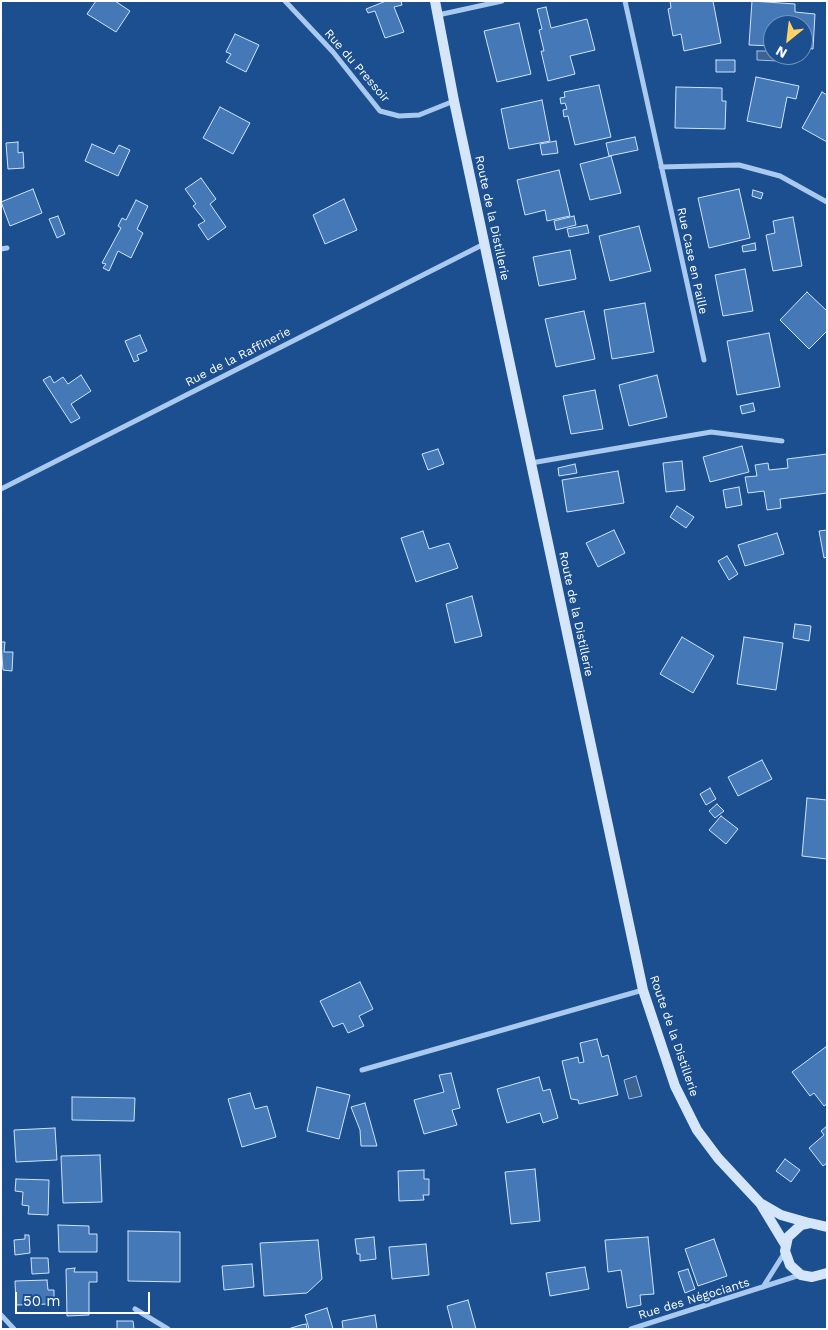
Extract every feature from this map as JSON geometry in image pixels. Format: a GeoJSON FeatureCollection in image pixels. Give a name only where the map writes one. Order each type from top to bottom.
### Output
{"type":"FeatureCollection","features":[{"type":"Feature","properties":{"kind":"street","name":"Rue du Pressoir"},"geometry":{"type":"LineString","coordinates":[[286,1],[333,52],[380,111],[400,116],[419,115],[454,101]]}},
{"type":"Feature","properties":{"kind":"street","name":"Route de la Distillerie"},"geometry":{"type":"LineString","coordinates":[[435,1],[484,244],[643,990],[675,1086],[693,1122],[718,1158],[760,1203],[786,1248],[790,1265],[806,1276]]}},
{"type":"Feature","properties":{"kind":"street"},"geometry":{"type":"LineString","coordinates":[[437,15],[502,1]]}},
{"type":"Feature","properties":{"kind":"street","name":"Rue Case en Paille"},"geometry":{"type":"LineString","coordinates":[[625,1],[704,360]]}},
{"type":"Feature","properties":{"kind":"street"},"geometry":{"type":"LineString","coordinates":[[661,166],[738,165],[780,176],[827,202]]}},
{"type":"Feature","properties":{"kind":"street","name":"Rue de la Raffinerie"},"geometry":{"type":"LineString","coordinates":[[1,489],[484,244]]}},
{"type":"Feature","properties":{"kind":"street"},"geometry":{"type":"LineString","coordinates":[[531,463],[711,432],[782,441]]}},
{"type":"Feature","properties":{"kind":"street"},"geometry":{"type":"LineString","coordinates":[[362,1070],[643,990]]}},
{"type":"Feature","properties":{"kind":"street","name":"Route de la Distillerie"},"geometry":{"type":"LineString","coordinates":[[760,1203],[781,1215],[820,1223]]}},
{"type":"Feature","properties":{"kind":"street"},"geometry":{"type":"LineString","coordinates":[[786,1248],[794,1230],[820,1223]]}},
{"type":"Feature","properties":{"kind":"street","name":"Rue des Négociants"},"geometry":{"type":"LineString","coordinates":[[763,1288],[786,1248]]}},
{"type":"Feature","properties":{"kind":"street"},"geometry":{"type":"LineString","coordinates":[[806,1276],[827,1273]]}},
{"type":"Feature","properties":{"kind":"street"},"geometry":{"type":"LineString","coordinates":[[806,1276],[827,1278]]}},
{"type":"Feature","properties":{"kind":"street","name":"Rue des Négociants"},"geometry":{"type":"LineString","coordinates":[[631,1329],[806,1276]]}},
{"type":"Feature","properties":{"kind":"street"},"geometry":{"type":"LineString","coordinates":[[135,1308],[168,1329]]}},
{"type":"Feature","properties":{"kind":"street"},"geometry":{"type":"LineString","coordinates":[[1,1315],[14,1329]]}},
{"type":"Feature","properties":{"kind":"water"},"geometry":{"type":"Polygon","coordinates":[[[757,51],[763,51],[763,60],[757,60],[757,51]]]}},
{"type":"Feature","properties":{"kind":"water"},"geometry":{"type":"Polygon","coordinates":[[[636,1076],[642,1096],[629,1099],[624,1080],[636,1076]]]}},
{"type":"Feature","properties":{"kind":"building"},"geometry":{"type":"Polygon","coordinates":[[[96,1],[115,1],[130,11],[116,32],[87,14],[96,1]]]}},
{"type":"Feature","properties":{"kind":"building"},"geometry":{"type":"Polygon","coordinates":[[[386,1],[401,1],[402,5],[394,7],[404,32],[385,38],[375,11],[368,13],[366,9],[386,1]]]}},
{"type":"Feature","properties":{"kind":"building"},"geometry":{"type":"Polygon","coordinates":[[[670,1],[713,1],[721,43],[684,51],[681,34],[673,36],[668,9],[671,8],[670,1]]]}},
{"type":"Feature","properties":{"kind":"building"},"geometry":{"type":"Polygon","coordinates":[[[752,1],[795,4],[795,12],[815,14],[813,49],[813,15],[763,15],[763,46],[749,45],[752,1]]]}},
{"type":"Feature","properties":{"kind":"building"},"geometry":{"type":"Polygon","coordinates":[[[546,7],[551,28],[587,19],[595,50],[570,56],[575,74],[548,81],[541,51],[544,51],[539,30],[542,29],[537,9],[546,7]]]}},
{"type":"Feature","properties":{"kind":"building"},"geometry":{"type":"Polygon","coordinates":[[[519,23],[531,74],[497,82],[484,31],[519,23]]]}},
{"type":"Feature","properties":{"kind":"building"},"geometry":{"type":"Polygon","coordinates":[[[235,34],[259,45],[246,72],[226,62],[231,54],[226,52],[235,34]]]}},
{"type":"Feature","properties":{"kind":"building"},"geometry":{"type":"Polygon","coordinates":[[[716,60],[735,60],[735,72],[716,72],[716,60]]]}},
{"type":"Feature","properties":{"kind":"building"},"geometry":{"type":"Polygon","coordinates":[[[756,77],[799,86],[796,99],[787,97],[781,128],[747,121],[756,77]]]}},
{"type":"Feature","properties":{"kind":"building"},"geometry":{"type":"Polygon","coordinates":[[[599,85],[611,137],[575,145],[568,116],[564,117],[563,110],[567,109],[565,103],[561,104],[560,98],[565,97],[564,92],[599,85]]]}},
{"type":"Feature","properties":{"kind":"building"},"geometry":{"type":"Polygon","coordinates":[[[676,87],[722,88],[722,101],[726,101],[725,129],[675,128],[676,87]]]}},
{"type":"Feature","properties":{"kind":"building"},"geometry":{"type":"Polygon","coordinates":[[[822,92],[827,95],[827,142],[802,128],[822,92]]]}},
{"type":"Feature","properties":{"kind":"building"},"geometry":{"type":"Polygon","coordinates":[[[542,100],[550,141],[509,149],[501,109],[542,100]]]}},
{"type":"Feature","properties":{"kind":"building"},"geometry":{"type":"Polygon","coordinates":[[[220,107],[250,123],[233,154],[203,138],[220,107]]]}},
{"type":"Feature","properties":{"kind":"building"},"geometry":{"type":"Polygon","coordinates":[[[635,137],[638,150],[609,156],[606,143],[635,137]]]}},
{"type":"Feature","properties":{"kind":"building"},"geometry":{"type":"Polygon","coordinates":[[[556,141],[558,153],[542,155],[540,144],[556,141]]]}},
{"type":"Feature","properties":{"kind":"building"},"geometry":{"type":"Polygon","coordinates":[[[18,142],[18,153],[23,152],[24,168],[8,169],[6,143],[18,142]]]}},
{"type":"Feature","properties":{"kind":"building"},"geometry":{"type":"Polygon","coordinates":[[[92,144],[114,154],[119,145],[130,150],[118,176],[85,161],[92,144]]]}},
{"type":"Feature","properties":{"kind":"building"},"geometry":{"type":"Polygon","coordinates":[[[611,156],[621,193],[590,200],[580,164],[611,156]]]}},
{"type":"Feature","properties":{"kind":"building"},"geometry":{"type":"Polygon","coordinates":[[[559,170],[570,216],[547,221],[545,210],[525,215],[517,180],[559,170]]]}},
{"type":"Feature","properties":{"kind":"building"},"geometry":{"type":"Polygon","coordinates":[[[201,178],[216,199],[210,204],[226,227],[208,240],[198,225],[205,221],[193,206],[196,204],[185,189],[201,178]]]}},
{"type":"Feature","properties":{"kind":"building"},"geometry":{"type":"Polygon","coordinates":[[[33,189],[42,213],[10,226],[1,202],[33,189]]]}},
{"type":"Feature","properties":{"kind":"building"},"geometry":{"type":"Polygon","coordinates":[[[739,189],[750,238],[709,248],[698,198],[739,189]]]}},
{"type":"Feature","properties":{"kind":"building"},"geometry":{"type":"Polygon","coordinates":[[[753,190],[763,193],[761,199],[752,196],[753,190]]]}},
{"type":"Feature","properties":{"kind":"building"},"geometry":{"type":"Polygon","coordinates":[[[344,199],[357,230],[325,244],[313,215],[344,199]]]}},
{"type":"Feature","properties":{"kind":"building"},"geometry":{"type":"Polygon","coordinates":[[[136,200],[148,206],[137,229],[143,233],[131,258],[118,251],[109,271],[103,268],[106,264],[102,263],[121,228],[118,226],[122,218],[126,220],[136,200]]]}},
{"type":"Feature","properties":{"kind":"building"},"geometry":{"type":"Polygon","coordinates":[[[58,216],[65,234],[57,238],[49,219],[58,216]]]}},
{"type":"Feature","properties":{"kind":"building"},"geometry":{"type":"Polygon","coordinates":[[[574,216],[576,225],[556,230],[554,221],[574,216]]]}},
{"type":"Feature","properties":{"kind":"building"},"geometry":{"type":"Polygon","coordinates":[[[793,217],[802,266],[773,271],[766,235],[775,233],[773,221],[793,217]]]}},
{"type":"Feature","properties":{"kind":"building"},"geometry":{"type":"Polygon","coordinates":[[[587,225],[589,233],[569,237],[567,229],[587,225]]]}},
{"type":"Feature","properties":{"kind":"building"},"geometry":{"type":"Polygon","coordinates":[[[639,226],[651,271],[610,281],[599,236],[639,226]]]}},
{"type":"Feature","properties":{"kind":"building"},"geometry":{"type":"Polygon","coordinates":[[[755,243],[756,250],[743,252],[742,246],[755,243]]]}},
{"type":"Feature","properties":{"kind":"building"},"geometry":{"type":"Polygon","coordinates":[[[570,250],[576,279],[539,286],[533,257],[570,250]]]}},
{"type":"Feature","properties":{"kind":"building"},"geometry":{"type":"Polygon","coordinates":[[[745,269],[753,311],[723,316],[715,275],[745,269]]]}},
{"type":"Feature","properties":{"kind":"building"},"geometry":{"type":"Polygon","coordinates":[[[807,292],[827,311],[827,331],[809,349],[780,320],[807,292]]]}},
{"type":"Feature","properties":{"kind":"building"},"geometry":{"type":"Polygon","coordinates":[[[645,303],[654,352],[612,359],[604,310],[645,303]]]}},
{"type":"Feature","properties":{"kind":"building"},"geometry":{"type":"Polygon","coordinates":[[[584,311],[595,359],[556,367],[545,319],[584,311]]]}},
{"type":"Feature","properties":{"kind":"building"},"geometry":{"type":"Polygon","coordinates":[[[769,333],[780,387],[737,395],[727,341],[769,333]]]}},
{"type":"Feature","properties":{"kind":"building"},"geometry":{"type":"Polygon","coordinates":[[[140,335],[147,351],[137,355],[139,360],[134,362],[125,341],[140,335]]]}},
{"type":"Feature","properties":{"kind":"building"},"geometry":{"type":"Polygon","coordinates":[[[81,375],[91,391],[71,404],[80,418],[71,423],[43,380],[50,376],[54,383],[63,377],[68,384],[81,375]]]}},
{"type":"Feature","properties":{"kind":"building"},"geometry":{"type":"Polygon","coordinates":[[[657,375],[667,417],[629,426],[619,385],[657,375]]]}},
{"type":"Feature","properties":{"kind":"building"},"geometry":{"type":"Polygon","coordinates":[[[595,390],[603,429],[571,434],[563,396],[595,390]]]}},
{"type":"Feature","properties":{"kind":"building"},"geometry":{"type":"Polygon","coordinates":[[[753,403],[755,411],[742,414],[740,406],[753,403]]]}},
{"type":"Feature","properties":{"kind":"building"},"geometry":{"type":"Polygon","coordinates":[[[742,446],[749,472],[710,482],[703,457],[742,446]]]}},
{"type":"Feature","properties":{"kind":"building"},"geometry":{"type":"Polygon","coordinates":[[[438,449],[444,464],[428,470],[422,454],[438,449]]]}},
{"type":"Feature","properties":{"kind":"building"},"geometry":{"type":"Polygon","coordinates":[[[827,454],[827,493],[780,499],[781,508],[767,510],[764,491],[748,493],[745,477],[757,476],[755,465],[768,463],[769,470],[788,468],[787,459],[827,454]]]}},
{"type":"Feature","properties":{"kind":"building"},"geometry":{"type":"Polygon","coordinates":[[[682,461],[685,490],[666,492],[663,463],[682,461]]]}},
{"type":"Feature","properties":{"kind":"building"},"geometry":{"type":"Polygon","coordinates":[[[575,464],[577,473],[559,476],[558,468],[575,464]]]}},
{"type":"Feature","properties":{"kind":"building"},"geometry":{"type":"Polygon","coordinates":[[[618,471],[624,503],[567,512],[562,480],[618,471]]]}},
{"type":"Feature","properties":{"kind":"building"},"geometry":{"type":"Polygon","coordinates":[[[739,487],[742,505],[726,508],[723,490],[739,487]]]}},
{"type":"Feature","properties":{"kind":"building"},"geometry":{"type":"Polygon","coordinates":[[[677,506],[694,517],[686,528],[670,517],[677,506]]]}},
{"type":"Feature","properties":{"kind":"building"},"geometry":{"type":"Polygon","coordinates":[[[614,530],[625,553],[598,567],[586,543],[614,530]]]}},
{"type":"Feature","properties":{"kind":"building"},"geometry":{"type":"Polygon","coordinates":[[[827,530],[827,557],[824,558],[819,531],[827,530]]]}},
{"type":"Feature","properties":{"kind":"building"},"geometry":{"type":"Polygon","coordinates":[[[423,531],[429,549],[449,543],[458,568],[416,582],[401,538],[423,531]]]}},
{"type":"Feature","properties":{"kind":"building"},"geometry":{"type":"Polygon","coordinates":[[[777,533],[784,554],[745,566],[738,545],[777,533]]]}},
{"type":"Feature","properties":{"kind":"building"},"geometry":{"type":"Polygon","coordinates":[[[727,556],[738,574],[729,580],[718,561],[727,556]]]}},
{"type":"Feature","properties":{"kind":"building"},"geometry":{"type":"Polygon","coordinates":[[[472,596],[482,636],[455,643],[446,604],[472,596]]]}},
{"type":"Feature","properties":{"kind":"building"},"geometry":{"type":"Polygon","coordinates":[[[795,624],[811,626],[809,641],[793,638],[795,624]]]}},
{"type":"Feature","properties":{"kind":"building"},"geometry":{"type":"Polygon","coordinates":[[[682,637],[714,656],[693,693],[660,674],[682,637]]]}},
{"type":"Feature","properties":{"kind":"building"},"geometry":{"type":"Polygon","coordinates":[[[744,637],[783,643],[776,690],[737,684],[744,637]]]}},
{"type":"Feature","properties":{"kind":"building"},"geometry":{"type":"Polygon","coordinates":[[[1,642],[5,642],[4,652],[13,652],[12,671],[3,670],[1,642]]]}},
{"type":"Feature","properties":{"kind":"building"},"geometry":{"type":"Polygon","coordinates":[[[762,760],[772,779],[738,796],[728,777],[762,760]]]}},
{"type":"Feature","properties":{"kind":"building"},"geometry":{"type":"Polygon","coordinates":[[[710,788],[716,799],[706,805],[700,794],[710,788]]]}},
{"type":"Feature","properties":{"kind":"building"},"geometry":{"type":"Polygon","coordinates":[[[807,798],[827,800],[827,859],[802,856],[807,798]]]}},
{"type":"Feature","properties":{"kind":"building"},"geometry":{"type":"Polygon","coordinates":[[[717,804],[724,811],[715,818],[709,811],[717,804]]]}},
{"type":"Feature","properties":{"kind":"building"},"geometry":{"type":"Polygon","coordinates":[[[721,816],[738,829],[726,844],[709,830],[721,816]]]}},
{"type":"Feature","properties":{"kind":"building"},"geometry":{"type":"Polygon","coordinates":[[[360,982],[373,1009],[359,1016],[364,1026],[348,1033],[343,1023],[333,1027],[320,1001],[360,982]]]}},
{"type":"Feature","properties":{"kind":"building"},"geometry":{"type":"Polygon","coordinates":[[[597,1039],[602,1057],[608,1055],[618,1095],[579,1104],[578,1100],[571,1099],[562,1061],[578,1057],[579,1063],[584,1062],[580,1043],[597,1039]]]}},
{"type":"Feature","properties":{"kind":"building"},"geometry":{"type":"Polygon","coordinates":[[[827,1046],[827,1104],[824,1106],[814,1093],[810,1096],[792,1072],[827,1046]]]}},
{"type":"Feature","properties":{"kind":"building"},"geometry":{"type":"Polygon","coordinates":[[[451,1073],[460,1108],[452,1110],[457,1125],[424,1134],[414,1100],[444,1092],[439,1075],[451,1073]]]}},
{"type":"Feature","properties":{"kind":"building"},"geometry":{"type":"Polygon","coordinates":[[[539,1077],[543,1091],[550,1089],[558,1118],[543,1123],[540,1113],[507,1123],[497,1089],[539,1077]]]}},
{"type":"Feature","properties":{"kind":"building"},"geometry":{"type":"Polygon","coordinates":[[[317,1087],[350,1095],[339,1139],[307,1131],[317,1087]]]}},
{"type":"Feature","properties":{"kind":"building"},"geometry":{"type":"Polygon","coordinates":[[[250,1093],[255,1109],[267,1106],[276,1137],[242,1147],[228,1099],[250,1093]]]}},
{"type":"Feature","properties":{"kind":"building"},"geometry":{"type":"Polygon","coordinates":[[[72,1097],[135,1098],[134,1121],[72,1120],[72,1097]]]}},
{"type":"Feature","properties":{"kind":"building"},"geometry":{"type":"Polygon","coordinates":[[[365,1103],[377,1146],[361,1146],[360,1130],[351,1107],[365,1103]]]}},
{"type":"Feature","properties":{"kind":"building"},"geometry":{"type":"Polygon","coordinates":[[[827,1126],[827,1163],[823,1166],[809,1148],[824,1135],[821,1131],[827,1126]]]}},
{"type":"Feature","properties":{"kind":"building"},"geometry":{"type":"Polygon","coordinates":[[[55,1128],[57,1160],[16,1162],[14,1130],[55,1128]]]}},
{"type":"Feature","properties":{"kind":"building"},"geometry":{"type":"Polygon","coordinates":[[[100,1155],[102,1202],[63,1203],[61,1156],[100,1155]]]}},
{"type":"Feature","properties":{"kind":"building"},"geometry":{"type":"Polygon","coordinates":[[[785,1159],[800,1170],[791,1182],[776,1171],[785,1159]]]}},
{"type":"Feature","properties":{"kind":"building"},"geometry":{"type":"Polygon","coordinates":[[[535,1169],[540,1221],[511,1224],[505,1172],[535,1169]]]}},
{"type":"Feature","properties":{"kind":"building"},"geometry":{"type":"Polygon","coordinates":[[[424,1170],[424,1179],[429,1179],[429,1195],[423,1195],[424,1200],[399,1201],[398,1171],[424,1170]]]}},
{"type":"Feature","properties":{"kind":"building"},"geometry":{"type":"Polygon","coordinates":[[[16,1179],[49,1180],[48,1215],[28,1214],[29,1206],[22,1205],[23,1192],[15,1191],[16,1179]]]}},
{"type":"Feature","properties":{"kind":"building"},"geometry":{"type":"Polygon","coordinates":[[[58,1225],[89,1226],[89,1234],[97,1234],[97,1252],[59,1252],[58,1225]]]}},
{"type":"Feature","properties":{"kind":"building"},"geometry":{"type":"Polygon","coordinates":[[[128,1231],[180,1232],[180,1282],[128,1281],[128,1231]]]}},
{"type":"Feature","properties":{"kind":"building"},"geometry":{"type":"Polygon","coordinates":[[[25,1235],[29,1235],[30,1253],[15,1255],[14,1240],[25,1239],[25,1235]]]}},
{"type":"Feature","properties":{"kind":"building"},"geometry":{"type":"Polygon","coordinates":[[[374,1237],[376,1259],[360,1261],[360,1254],[357,1254],[355,1239],[374,1237]]]}},
{"type":"Feature","properties":{"kind":"building"},"geometry":{"type":"Polygon","coordinates":[[[648,1237],[654,1294],[640,1295],[641,1305],[627,1308],[621,1270],[608,1272],[605,1240],[648,1237]]]}},
{"type":"Feature","properties":{"kind":"building"},"geometry":{"type":"Polygon","coordinates":[[[714,1239],[727,1276],[698,1286],[685,1249],[714,1239]]]}},
{"type":"Feature","properties":{"kind":"building"},"geometry":{"type":"Polygon","coordinates":[[[318,1240],[322,1279],[307,1293],[264,1296],[260,1243],[318,1240]]]}},
{"type":"Feature","properties":{"kind":"building"},"geometry":{"type":"Polygon","coordinates":[[[426,1244],[429,1275],[392,1279],[389,1247],[426,1244]]]}},
{"type":"Feature","properties":{"kind":"building"},"geometry":{"type":"Polygon","coordinates":[[[31,1258],[48,1258],[49,1273],[32,1274],[31,1258]]]}},
{"type":"Feature","properties":{"kind":"building"},"geometry":{"type":"Polygon","coordinates":[[[252,1264],[254,1287],[224,1290],[222,1266],[252,1264]]]}},
{"type":"Feature","properties":{"kind":"building"},"geometry":{"type":"Polygon","coordinates":[[[585,1267],[589,1289],[550,1296],[546,1273],[585,1267]]]}},
{"type":"Feature","properties":{"kind":"building"},"geometry":{"type":"Polygon","coordinates":[[[75,1268],[74,1272],[97,1272],[97,1282],[89,1282],[89,1315],[67,1316],[66,1269],[75,1268]]]}},
{"type":"Feature","properties":{"kind":"building"},"geometry":{"type":"Polygon","coordinates":[[[688,1269],[695,1289],[685,1293],[678,1272],[688,1269]]]}},
{"type":"Feature","properties":{"kind":"building"},"geometry":{"type":"Polygon","coordinates":[[[47,1280],[48,1290],[54,1290],[54,1299],[48,1299],[49,1304],[16,1305],[15,1281],[47,1280]]]}},
{"type":"Feature","properties":{"kind":"building"},"geometry":{"type":"Polygon","coordinates":[[[468,1300],[476,1329],[453,1329],[447,1306],[468,1300]]]}},
{"type":"Feature","properties":{"kind":"building"},"geometry":{"type":"Polygon","coordinates":[[[327,1308],[333,1329],[309,1329],[305,1315],[327,1308]]]}},
{"type":"Feature","properties":{"kind":"building"},"geometry":{"type":"Polygon","coordinates":[[[375,1315],[377,1329],[343,1329],[342,1321],[375,1315]]]}},
{"type":"Feature","properties":{"kind":"building"},"geometry":{"type":"Polygon","coordinates":[[[117,1321],[133,1321],[134,1329],[117,1329],[117,1321]]]}},
{"type":"Feature","properties":{"kind":"building"},"geometry":{"type":"Polygon","coordinates":[[[306,1324],[307,1329],[288,1329],[301,1325],[306,1324]]]}}]}
